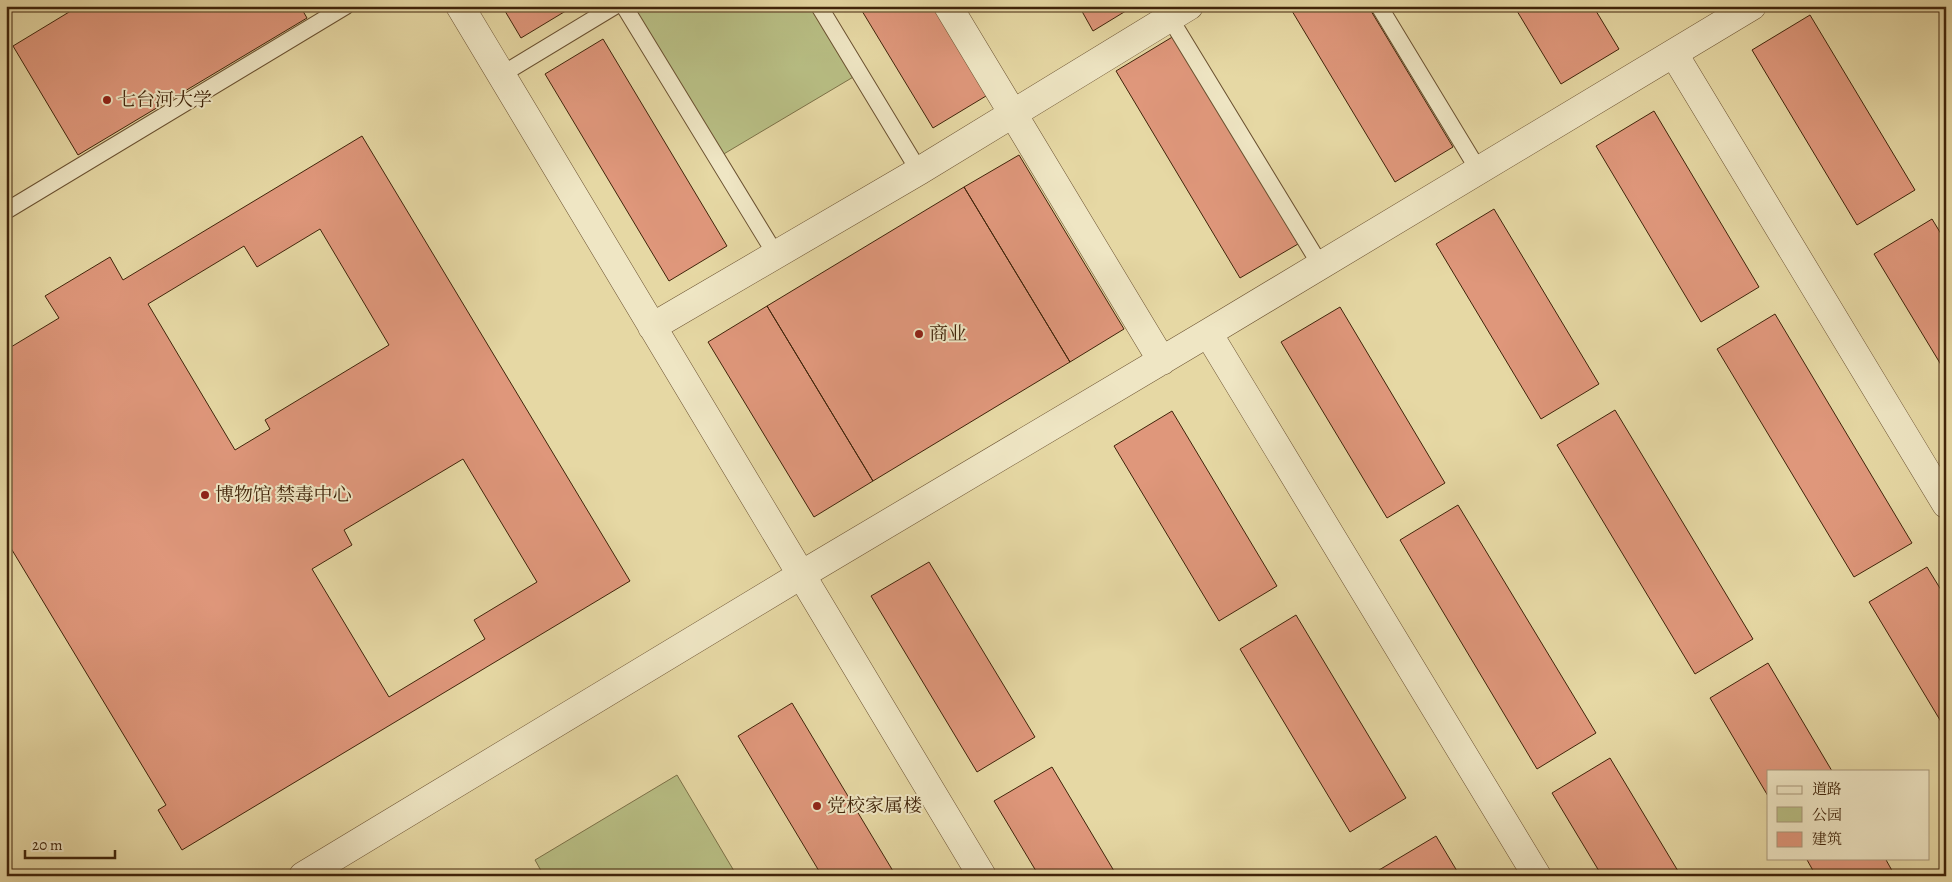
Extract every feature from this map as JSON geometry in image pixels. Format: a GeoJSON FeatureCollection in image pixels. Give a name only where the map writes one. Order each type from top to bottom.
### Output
{"type":"FeatureCollection","features":[{"type":"Feature","properties":{"kind":"street"},"geometry":{"type":"LineString","coordinates":[[460,6],[982,876]]}},
{"type":"Feature","properties":{"kind":"street"},"geometry":{"type":"LineString","coordinates":[[948,6],[1162,361]]}},
{"type":"Feature","properties":{"kind":"street"},"geometry":{"type":"LineString","coordinates":[[303,876],[801,575],[1321,266],[1752,6]]}},
{"type":"Feature","properties":{"kind":"street"},"geometry":{"type":"LineString","coordinates":[[652,327],[1014,113],[1174,10]]}},
{"type":"Feature","properties":{"kind":"street"},"geometry":{"type":"LineString","coordinates":[[1674,54],[1946,504]]}},
{"type":"Feature","properties":{"kind":"street"},"geometry":{"type":"LineString","coordinates":[[1208,333],[1537,876]]}},
{"type":"Feature","properties":{"kind":"lane"},"geometry":{"type":"LineString","coordinates":[[6,211],[346,6]]}},
{"type":"Feature","properties":{"kind":"lane"},"geometry":{"type":"LineString","coordinates":[[501,75],[614,6]]}},
{"type":"Feature","properties":{"kind":"lane"},"geometry":{"type":"LineString","coordinates":[[624,6],[776,255]]}},
{"type":"Feature","properties":{"kind":"lane"},"geometry":{"type":"LineString","coordinates":[[819,6],[919,170]]}},
{"type":"Feature","properties":{"kind":"lane"},"geometry":{"type":"LineString","coordinates":[[1379,6],[1479,171]]}},
{"type":"Feature","properties":{"kind":"lane"},"geometry":{"type":"LineString","coordinates":[[1174,10],[1321,266]]}},
{"type":"Feature","properties":{"kind":"green space"},"geometry":{"type":"Polygon","coordinates":[[[624,6],[819,6],[860,73],[717,158],[624,6]]]}},
{"type":"Feature","properties":{"kind":"green space"},"geometry":{"type":"Polygon","coordinates":[[[677,775],[737,876],[544,876],[535,860],[677,775]]]}},
{"type":"Feature","properties":{"kind":"building","name":"七台河大学"},"geometry":{"type":"Polygon","coordinates":[[[79,6],[300,6],[307,18],[78,155],[13,46],[79,6]]]}},
{"type":"Feature","properties":{"kind":"building"},"geometry":{"type":"Polygon","coordinates":[[[502,6],[574,6],[521,38],[502,6]]]}},
{"type":"Feature","properties":{"kind":"building"},"geometry":{"type":"Polygon","coordinates":[[[859,6],[938,6],[991,93],[933,128],[859,6]]]}},
{"type":"Feature","properties":{"kind":"building"},"geometry":{"type":"Polygon","coordinates":[[[1079,6],[1134,6],[1093,31],[1079,6]]]}},
{"type":"Feature","properties":{"kind":"building"},"geometry":{"type":"Polygon","coordinates":[[[1289,6],[1368,6],[1453,147],[1395,182],[1289,6]]]}},
{"type":"Feature","properties":{"kind":"building"},"geometry":{"type":"Polygon","coordinates":[[[1514,6],[1593,6],[1619,49],[1561,84],[1514,6]]]}},
{"type":"Feature","properties":{"kind":"building"},"geometry":{"type":"Polygon","coordinates":[[[1810,15],[1915,190],[1857,225],[1752,50],[1810,15]]]}},
{"type":"Feature","properties":{"kind":"building"},"geometry":{"type":"Polygon","coordinates":[[[1174,36],[1298,244],[1240,278],[1116,71],[1174,36]]]}},
{"type":"Feature","properties":{"kind":"building"},"geometry":{"type":"Polygon","coordinates":[[[603,39],[727,246],[669,281],[545,74],[603,39]]]}},
{"type":"Feature","properties":{"kind":"building"},"geometry":{"type":"Polygon","coordinates":[[[1654,111],[1759,287],[1701,322],[1596,146],[1654,111]]]}},
{"type":"Feature","properties":{"kind":"building","name":"博物馆 禁毒中心"},"geometry":{"type":"Polygon","coordinates":[[[362,136],[630,581],[182,850],[158,810],[166,805],[6,540],[6,350],[59,318],[45,296],[110,257],[123,280],[362,136]],[[320,229],[257,267],[244,246],[148,304],[235,450],[270,429],[265,420],[389,345],[320,229]],[[463,459],[344,530],[352,545],[312,569],[389,697],[485,639],[474,620],[537,582],[463,459]]]}},
{"type":"Feature","properties":{"kind":"building"},"geometry":{"type":"Polygon","coordinates":[[[1019,155],[1124,329],[1070,362],[964,187],[1019,155]]]}},
{"type":"Feature","properties":{"kind":"building","name":"商业"},"geometry":{"type":"Polygon","coordinates":[[[964,187],[1070,362],[873,481],[767,306],[964,187]]]}},
{"type":"Feature","properties":{"kind":"building"},"geometry":{"type":"Polygon","coordinates":[[[1494,209],[1599,384],[1541,419],[1436,244],[1494,209]]]}},
{"type":"Feature","properties":{"kind":"building"},"geometry":{"type":"Polygon","coordinates":[[[1932,219],[1946,242],[1946,373],[1874,254],[1932,219]]]}},
{"type":"Feature","properties":{"kind":"building"},"geometry":{"type":"Polygon","coordinates":[[[767,306],[873,481],[814,517],[708,342],[767,306]]]}},
{"type":"Feature","properties":{"kind":"building"},"geometry":{"type":"Polygon","coordinates":[[[1340,307],[1445,483],[1387,518],[1281,342],[1340,307]]]}},
{"type":"Feature","properties":{"kind":"building"},"geometry":{"type":"Polygon","coordinates":[[[1775,314],[1912,543],[1854,577],[1717,349],[1775,314]]]}},
{"type":"Feature","properties":{"kind":"building"},"geometry":{"type":"Polygon","coordinates":[[[1615,410],[1753,639],[1695,674],[1557,445],[1615,410]]]}},
{"type":"Feature","properties":{"kind":"building"},"geometry":{"type":"Polygon","coordinates":[[[1172,411],[1277,586],[1219,621],[1114,446],[1172,411]]]}},
{"type":"Feature","properties":{"kind":"building"},"geometry":{"type":"Polygon","coordinates":[[[1458,505],[1596,733],[1537,769],[1400,540],[1458,505]]]}},
{"type":"Feature","properties":{"kind":"building"},"geometry":{"type":"Polygon","coordinates":[[[929,562],[1035,737],[977,772],[871,596],[929,562]]]}},
{"type":"Feature","properties":{"kind":"building"},"geometry":{"type":"Polygon","coordinates":[[[1927,567],[1946,598],[1946,730],[1869,602],[1927,567]]]}},
{"type":"Feature","properties":{"kind":"building"},"geometry":{"type":"Polygon","coordinates":[[[1296,615],[1406,798],[1350,832],[1240,649],[1296,615]]]}},
{"type":"Feature","properties":{"kind":"building"},"geometry":{"type":"Polygon","coordinates":[[[1768,663],[1831,770],[1767,770],[1767,794],[1710,698],[1768,663]]]}},
{"type":"Feature","properties":{"kind":"building","name":"党校家属楼"},"geometry":{"type":"Polygon","coordinates":[[[792,703],[896,876],[822,876],[738,736],[792,703]]]}},
{"type":"Feature","properties":{"kind":"building"},"geometry":{"type":"Polygon","coordinates":[[[1610,758],[1681,876],[1602,876],[1552,793],[1610,758]]]}},
{"type":"Feature","properties":{"kind":"building"},"geometry":{"type":"Polygon","coordinates":[[[1052,767],[1117,876],[1039,876],[994,801],[1052,767]]]}},
{"type":"Feature","properties":{"kind":"building"},"geometry":{"type":"Polygon","coordinates":[[[1436,836],[1460,876],[1369,876],[1436,836]]]}},
{"type":"Feature","properties":{"kind":"building"},"geometry":{"type":"Polygon","coordinates":[[[1807,860],[1886,860],[1895,876],[1816,876],[1807,860]]]}},
{"type":"Feature","properties":{"kind":"place","name":"七台河大学"},"geometry":{"type":"Point","coordinates":[107,100]}},
{"type":"Feature","properties":{"kind":"place","name":"商业"},"geometry":{"type":"Point","coordinates":[919,334]}},
{"type":"Feature","properties":{"kind":"place","name":"博物馆 禁毒中心"},"geometry":{"type":"Point","coordinates":[205,495]}},
{"type":"Feature","properties":{"kind":"place","name":"党校家属楼"},"geometry":{"type":"Point","coordinates":[817,806]}}]}
